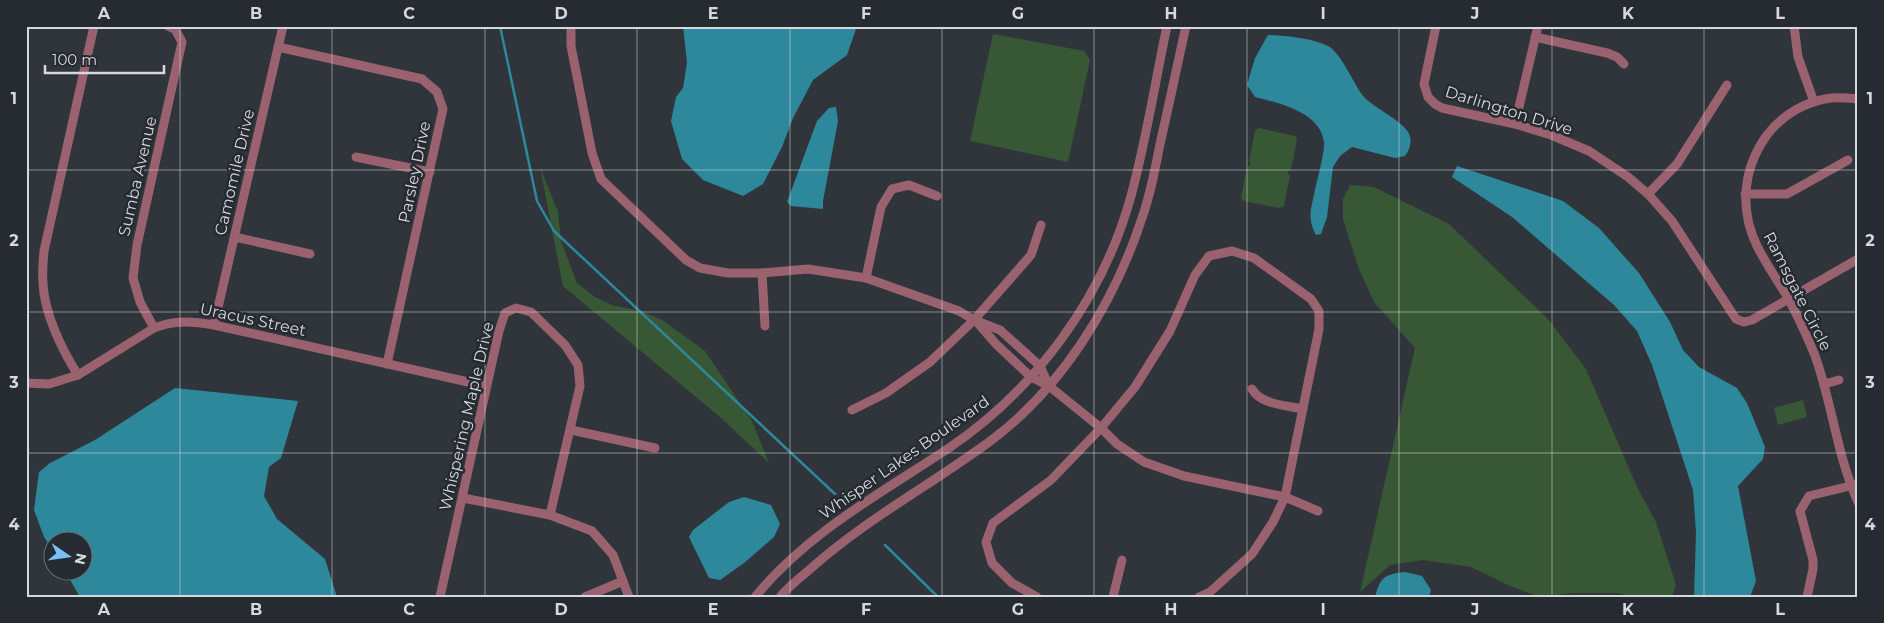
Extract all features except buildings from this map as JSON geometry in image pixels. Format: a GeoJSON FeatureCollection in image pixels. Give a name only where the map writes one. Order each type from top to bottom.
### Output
{"type":"FeatureCollection","features":[{"type":"Feature","properties":{"kind":"street"},"geometry":{"type":"LineString","coordinates":[[78,375],[67,357],[51,322],[43,285],[44,251],[94,26]]}},
{"type":"Feature","properties":{"kind":"street","name":"Camomile Drive"},"geometry":{"type":"LineString","coordinates":[[214,324],[283,26]]}},
{"type":"Feature","properties":{"kind":"street"},"geometry":{"type":"LineString","coordinates":[[571,26],[571,46],[586,124],[592,153],[601,179],[686,260],[700,268],[728,273],[762,273],[808,269],[866,278],[958,311],[974,320],[1000,330],[1040,366],[1049,386]]}},
{"type":"Feature","properties":{"kind":"street","name":"Whisper Lakes Boulevard"},"geometry":{"type":"LineString","coordinates":[[755,597],[793,558],[831,525],[950,447],[1001,407],[1031,377],[1082,309],[1109,257],[1131,196],[1166,26]]}},
{"type":"Feature","properties":{"kind":"street","name":"Whisper Lakes Boulevard"},"geometry":{"type":"LineString","coordinates":[[780,597],[821,559],[861,527],[991,441],[1049,386],[1086,336],[1110,296],[1130,253],[1151,189],[1186,26]]}},
{"type":"Feature","properties":{"kind":"street","name":"Darlington Drive"},"geometry":{"type":"LineString","coordinates":[[1436,26],[1424,79],[1426,93],[1431,100],[1438,106],[1447,109],[1515,124],[1551,135],[1589,151],[1628,177],[1648,194],[1672,221],[1736,319],[1744,322],[1752,320],[1858,259]]}},
{"type":"Feature","properties":{"kind":"street"},"geometry":{"type":"LineString","coordinates":[[1515,124],[1538,26]]}},
{"type":"Feature","properties":{"kind":"street"},"geometry":{"type":"LineString","coordinates":[[1794,26],[1798,57],[1814,102]]}},
{"type":"Feature","properties":{"kind":"street","name":"Sumba Avenue"},"geometry":{"type":"LineString","coordinates":[[154,328],[140,302],[133,278],[137,245],[182,42],[172,28]]}},
{"type":"Feature","properties":{"kind":"street"},"geometry":{"type":"LineString","coordinates":[[1535,37],[1608,54],[1624,64]]}},
{"type":"Feature","properties":{"kind":"street","name":"Parsley Drive"},"geometry":{"type":"LineString","coordinates":[[278,47],[422,79],[437,92],[443,109],[387,364]]}},
{"type":"Feature","properties":{"kind":"street"},"geometry":{"type":"LineString","coordinates":[[1648,194],[1677,164],[1727,85]]}},
{"type":"Feature","properties":{"kind":"street","name":"Ramsgate Circle"},"geometry":{"type":"LineString","coordinates":[[1858,98],[1832,98],[1814,102],[1793,112],[1769,133],[1759,147],[1752,163],[1745,194],[1747,215],[1752,235],[1789,299],[1809,340],[1824,384],[1858,502]]}},
{"type":"Feature","properties":{"kind":"street"},"geometry":{"type":"LineString","coordinates":[[1146,129],[1163,135]]}},
{"type":"Feature","properties":{"kind":"street"},"geometry":{"type":"LineString","coordinates":[[356,157],[430,172]]}},
{"type":"Feature","properties":{"kind":"street"},"geometry":{"type":"LineString","coordinates":[[1745,194],[1787,194],[1848,160]]}},
{"type":"Feature","properties":{"kind":"street"},"geometry":{"type":"LineString","coordinates":[[866,278],[881,207],[892,189],[910,185],[937,196]]}},
{"type":"Feature","properties":{"kind":"street"},"geometry":{"type":"LineString","coordinates":[[852,410],[886,393],[930,362],[974,320],[1031,255],[1041,225]]}},
{"type":"Feature","properties":{"kind":"street"},"geometry":{"type":"LineString","coordinates":[[235,237],[310,254]]}},
{"type":"Feature","properties":{"kind":"street"},"geometry":{"type":"LineString","coordinates":[[1037,597],[1012,583],[992,563],[986,542],[993,523],[1051,480],[1102,428],[1135,387],[1170,331],[1195,275],[1208,256],[1232,251],[1254,258],[1311,299],[1319,311],[1320,329],[1285,497],[1273,522],[1252,554],[1211,595],[1199,597]]}},
{"type":"Feature","properties":{"kind":"street"},"geometry":{"type":"LineString","coordinates":[[762,273],[765,326]]}},
{"type":"Feature","properties":{"kind":"street","name":"Whispering Maple Drive"},"geometry":{"type":"LineString","coordinates":[[440,597],[486,386],[505,313],[516,308],[530,312],[565,345],[578,365],[580,386],[550,515]]}},
{"type":"Feature","properties":{"kind":"street"},"geometry":{"type":"LineString","coordinates":[[974,320],[1031,377],[1049,386],[1102,428],[1117,444],[1144,462],[1184,476],[1285,497],[1318,511]]}},
{"type":"Feature","properties":{"kind":"street","name":"Uracus Street"},"geometry":{"type":"LineString","coordinates":[[26,382],[49,384],[78,375],[154,328],[168,323],[188,321],[214,324],[486,386]]}},
{"type":"Feature","properties":{"kind":"street"},"geometry":{"type":"LineString","coordinates":[[1824,384],[1839,380]]}},
{"type":"Feature","properties":{"kind":"street"},"geometry":{"type":"LineString","coordinates":[[1252,389],[1255,395],[1265,401],[1303,409]]}},
{"type":"Feature","properties":{"kind":"street"},"geometry":{"type":"LineString","coordinates":[[571,430],[655,448]]}},
{"type":"Feature","properties":{"kind":"street"},"geometry":{"type":"LineString","coordinates":[[1807,597],[1813,560],[1800,511],[1809,496],[1854,485]]}},
{"type":"Feature","properties":{"kind":"street"},"geometry":{"type":"LineString","coordinates":[[463,498],[550,515],[592,530],[613,555],[629,597]]}},
{"type":"Feature","properties":{"kind":"street"},"geometry":{"type":"LineString","coordinates":[[1112,597],[1122,560]]}},
{"type":"Feature","properties":{"kind":"street"},"geometry":{"type":"LineString","coordinates":[[585,597],[623,581]]}},
{"type":"Feature","properties":{"kind":"green space"},"geometry":{"type":"Polygon","coordinates":[[[993,34],[1084,51],[1090,60],[1068,162],[970,141],[993,34]]]}},
{"type":"Feature","properties":{"kind":"green space"},"geometry":{"type":"Polygon","coordinates":[[[1259,128],[1295,136],[1297,140],[1291,169],[1287,172],[1290,176],[1284,206],[1280,208],[1243,201],[1241,198],[1247,167],[1251,165],[1249,161],[1255,131],[1259,128]]]}},
{"type":"Feature","properties":{"kind":"green space"},"geometry":{"type":"Polygon","coordinates":[[[540,167],[558,212],[561,241],[577,283],[595,297],[612,305],[637,310],[661,319],[705,351],[752,421],[769,463],[721,418],[563,286],[540,167]]]}},
{"type":"Feature","properties":{"kind":"green space"},"geometry":{"type":"Polygon","coordinates":[[[1350,185],[1374,187],[1449,224],[1548,319],[1586,369],[1637,487],[1656,522],[1676,585],[1672,597],[1631,597],[1618,593],[1574,593],[1540,597],[1510,586],[1471,567],[1423,560],[1390,565],[1360,592],[1415,348],[1374,302],[1359,269],[1343,219],[1343,199],[1350,185]]]}},
{"type":"Feature","properties":{"kind":"green space"},"geometry":{"type":"Polygon","coordinates":[[[1803,400],[1807,417],[1778,425],[1774,408],[1803,400]]]}},
{"type":"Feature","properties":{"kind":"water"},"geometry":{"type":"Polygon","coordinates":[[[683,26],[857,26],[847,55],[813,80],[793,118],[782,147],[763,184],[743,196],[703,180],[682,159],[671,121],[676,97],[683,88],[687,63],[683,26]]]}},
{"type":"Feature","properties":{"kind":"water"},"geometry":{"type":"Polygon","coordinates":[[[1268,35],[1306,39],[1328,46],[1338,55],[1363,96],[1400,123],[1408,132],[1411,141],[1405,156],[1395,158],[1352,147],[1340,156],[1333,167],[1327,217],[1321,234],[1316,235],[1310,215],[1324,147],[1321,132],[1307,116],[1297,110],[1255,97],[1247,85],[1255,58],[1268,35]]]}},
{"type":"Feature","properties":{"kind":"water"},"geometry":{"type":"Polygon","coordinates":[[[836,107],[838,121],[823,209],[791,206],[787,202],[817,121],[829,108],[836,107]]]}},
{"type":"Feature","properties":{"kind":"water"},"geometry":{"type":"Polygon","coordinates":[[[1457,166],[1563,201],[1599,228],[1639,273],[1670,322],[1683,350],[1699,367],[1737,388],[1747,403],[1765,447],[1763,459],[1738,486],[1756,581],[1750,597],[1694,597],[1696,532],[1693,490],[1652,365],[1637,331],[1614,305],[1512,217],[1452,177],[1457,166]]]}},
{"type":"Feature","properties":{"kind":"water"},"geometry":{"type":"Polygon","coordinates":[[[175,388],[298,401],[281,458],[269,467],[264,496],[277,519],[325,559],[337,597],[80,597],[70,580],[92,580],[92,530],[42,530],[42,532],[34,510],[39,472],[50,463],[95,440],[175,388]]]}},
{"type":"Feature","properties":{"kind":"water"},"geometry":{"type":"Polygon","coordinates":[[[744,497],[771,505],[780,524],[774,537],[744,563],[720,580],[709,578],[689,537],[693,530],[729,502],[744,497]]]}},
{"type":"Feature","properties":{"kind":"water"},"geometry":{"type":"Polygon","coordinates":[[[1405,572],[1422,576],[1431,590],[1429,597],[1375,597],[1379,585],[1384,578],[1405,572]]]}},
{"type":"Feature","properties":{"kind":"waterway"},"geometry":{"type":"LineString","coordinates":[[500,26],[537,201],[554,231],[835,494]]}},
{"type":"Feature","properties":{"kind":"waterway"},"geometry":{"type":"LineString","coordinates":[[885,545],[938,597]]}}]}
